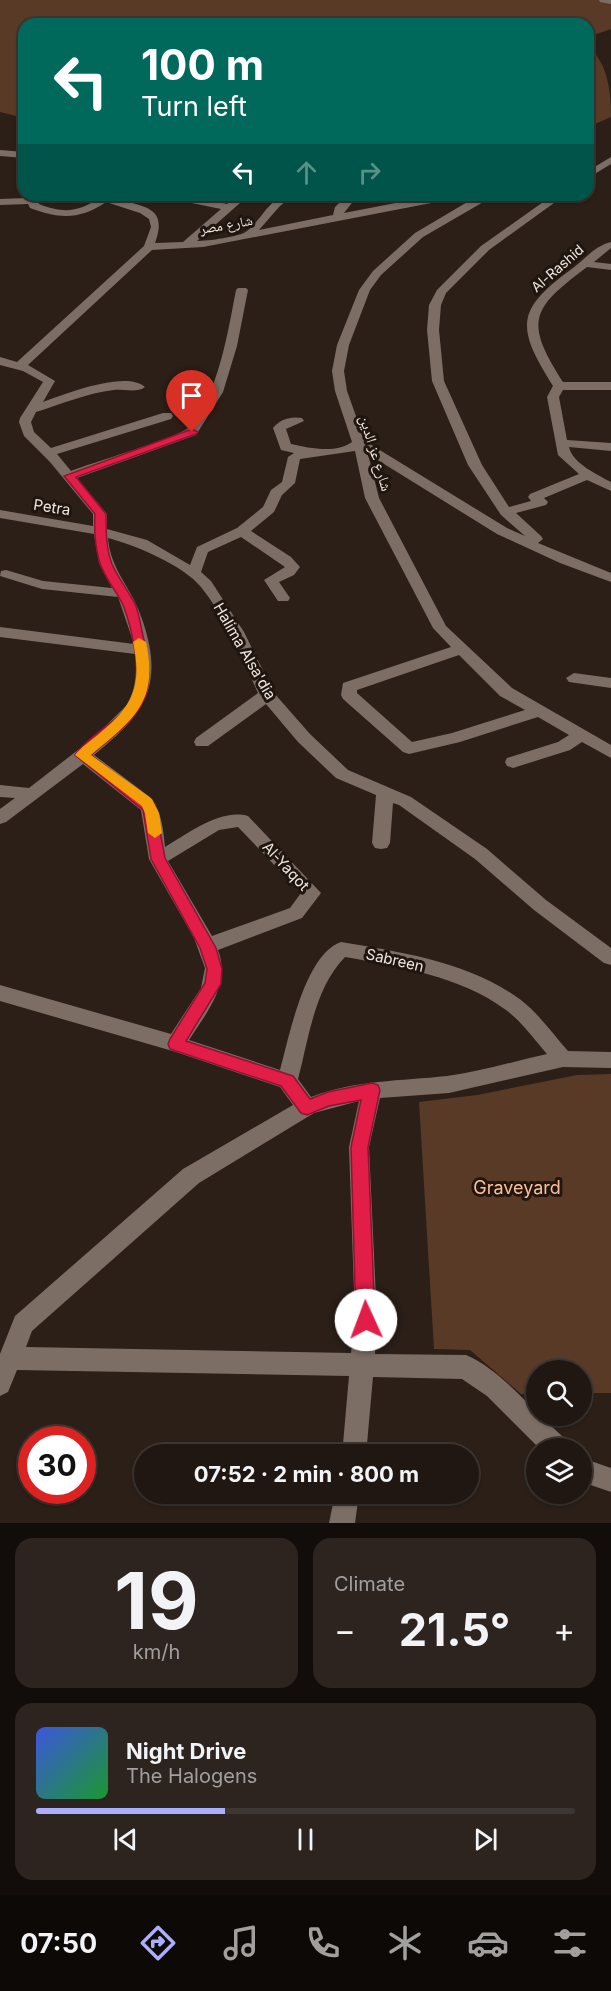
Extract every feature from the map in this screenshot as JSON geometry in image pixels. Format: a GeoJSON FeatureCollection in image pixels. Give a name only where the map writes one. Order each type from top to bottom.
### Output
{"type":"FeatureCollection","features":[{"type":"Feature","properties":{"kind":"street"},"geometry":{"type":"LineString","coordinates":[[603,0],[611,2]]}},
{"type":"Feature","properties":{"kind":"street"},"geometry":{"type":"LineString","coordinates":[[0,153],[18,154]]}},
{"type":"Feature","properties":{"kind":"street"},"geometry":{"type":"LineString","coordinates":[[594,171],[611,160]]}},
{"type":"Feature","properties":{"kind":"street"},"geometry":{"type":"LineString","coordinates":[[0,202],[18,200]]}},
{"type":"Feature","properties":{"kind":"street"},"geometry":{"type":"LineString","coordinates":[[32,201],[34,206],[40,208],[78,215],[100,201]]}},
{"type":"Feature","properties":{"kind":"street"},"geometry":{"type":"LineString","coordinates":[[19,366],[148,247],[156,227],[154,218],[144,211],[116,201]]}},
{"type":"Feature","properties":{"kind":"street"},"geometry":{"type":"LineString","coordinates":[[196,201],[230,208]]}},
{"type":"Feature","properties":{"kind":"street"},"geometry":{"type":"LineString","coordinates":[[186,245],[238,201]]}},
{"type":"Feature","properties":{"kind":"street"},"geometry":{"type":"LineString","coordinates":[[248,236],[280,201]]}},
{"type":"Feature","properties":{"kind":"street"},"geometry":{"type":"LineString","coordinates":[[338,218],[339,209],[347,201]]}},
{"type":"Feature","properties":{"kind":"street","name":"شارع مصر"},"geometry":{"type":"LineString","coordinates":[[148,247],[186,245],[248,236],[421,201]]}},
{"type":"Feature","properties":{"kind":"street","name":"شارع عز الدين"},"geometry":{"type":"LineString","coordinates":[[476,201],[419,236],[395,255],[365,290],[343,345],[338,371],[346,412],[359,443],[372,498],[440,628],[506,692],[611,752]]}},
{"type":"Feature","properties":{"kind":"street"},"geometry":{"type":"LineString","coordinates":[[551,201],[485,248],[445,287],[435,305],[433,330],[435,368],[442,392],[475,465],[506,512],[551,554]]}},
{"type":"Feature","properties":{"kind":"street","name":"Al-Rashid"},"geometry":{"type":"LineString","coordinates":[[559,386],[541,358],[531,333],[534,310],[550,291],[574,270],[585,264],[603,247],[611,245]]}},
{"type":"Feature","properties":{"kind":"street"},"geometry":{"type":"LineString","coordinates":[[585,264],[611,267]]}},
{"type":"Feature","properties":{"kind":"street"},"geometry":{"type":"LineString","coordinates":[[69,476],[192,432],[218,392],[231,346],[242,290]]}},
{"type":"Feature","properties":{"kind":"street"},"geometry":{"type":"LineString","coordinates":[[0,361],[19,366],[49,381],[48,387],[30,410],[25,422],[28,433],[69,476],[100,514],[105,562],[130,606],[141,650],[144,682],[140,698],[111,731],[0,818]]}},
{"type":"Feature","properties":{"kind":"street"},"geometry":{"type":"LineString","coordinates":[[30,410],[106,388],[125,385],[138,387]]}},
{"type":"Feature","properties":{"kind":"street"},"geometry":{"type":"LineString","coordinates":[[611,386],[559,386],[553,397],[564,455],[588,474],[611,487]]}},
{"type":"Feature","properties":{"kind":"street"},"geometry":{"type":"LineString","coordinates":[[48,453],[167,416]]}},
{"type":"Feature","properties":{"kind":"street"},"geometry":{"type":"LineString","coordinates":[[298,421],[288,422],[279,428],[286,447],[304,451],[348,450],[359,443],[502,531],[611,578]]}},
{"type":"Feature","properties":{"kind":"street"},"geometry":{"type":"LineString","coordinates":[[562,443],[611,447]]}},
{"type":"Feature","properties":{"kind":"street"},"geometry":{"type":"LineString","coordinates":[[194,573],[202,550],[242,531],[271,507],[276,493],[289,481],[294,457],[304,451]]}},
{"type":"Feature","properties":{"kind":"street"},"geometry":{"type":"LineString","coordinates":[[506,512],[542,502],[535,496],[588,474]]}},
{"type":"Feature","properties":{"kind":"street","name":"Petra"},"geometry":{"type":"LineString","coordinates":[[0,514],[100,531]]}},
{"type":"Feature","properties":{"kind":"street","name":"Halima Alsa'dia"},"geometry":{"type":"LineString","coordinates":[[100,531],[142,543],[194,573],[206,584],[237,632],[267,695],[304,738],[342,774],[405,801],[481,854],[540,905],[611,958]]}},
{"type":"Feature","properties":{"kind":"street"},"geometry":{"type":"LineString","coordinates":[[242,531],[293,567],[289,572],[271,580],[283,598]]}},
{"type":"Feature","properties":{"kind":"street"},"geometry":{"type":"LineString","coordinates":[[6,574],[42,585],[122,593]]}},
{"type":"Feature","properties":{"kind":"street"},"geometry":{"type":"LineString","coordinates":[[0,632],[141,650]]}},
{"type":"Feature","properties":{"kind":"street"},"geometry":{"type":"LineString","coordinates":[[462,648],[349,687],[349,695],[409,748],[453,738],[539,711]]}},
{"type":"Feature","properties":{"kind":"street"},"geometry":{"type":"LineString","coordinates":[[574,678],[611,683]]}},
{"type":"Feature","properties":{"kind":"street"},"geometry":{"type":"LineString","coordinates":[[202,742],[267,695]]}},
{"type":"Feature","properties":{"kind":"street"},"geometry":{"type":"LineString","coordinates":[[513,762],[564,746],[580,736]]}},
{"type":"Feature","properties":{"kind":"street"},"geometry":{"type":"LineString","coordinates":[[82,755],[150,808],[158,859],[208,948],[214,969],[213,984],[176,1044]]}},
{"type":"Feature","properties":{"kind":"street"},"geometry":{"type":"LineString","coordinates":[[0,791],[31,794]]}},
{"type":"Feature","properties":{"kind":"street"},"geometry":{"type":"LineString","coordinates":[[381,843],[385,792]]}},
{"type":"Feature","properties":{"kind":"street","name":"Al-Yaqot"},"geometry":{"type":"LineString","coordinates":[[158,859],[215,825],[242,820],[312,893],[296,913],[215,942],[208,948]]}},
{"type":"Feature","properties":{"kind":"street","name":"Sabreen"},"geometry":{"type":"LineString","coordinates":[[287,1081],[315,986],[332,956],[341,949],[406,960],[476,984],[514,1005],[563,1059]]}},
{"type":"Feature","properties":{"kind":"street"},"geometry":{"type":"LineString","coordinates":[[0,993],[176,1044],[287,1081],[307,1107]]}},
{"type":"Feature","properties":{"kind":"street"},"geometry":{"type":"LineString","coordinates":[[0,1384],[22,1323],[191,1176],[307,1107],[328,1099],[372,1090],[448,1084],[563,1059],[611,1060]]}},
{"type":"Feature","properties":{"kind":"street"},"geometry":{"type":"LineString","coordinates":[[355,1444],[366,1320],[359,1147],[372,1090]]}},
{"type":"Feature","properties":{"kind":"street"},"geometry":{"type":"LineString","coordinates":[[10,1358],[466,1367],[495,1388],[547,1438]]}},
{"type":"Feature","properties":{"kind":"street"},"geometry":{"type":"LineString","coordinates":[[592,1473],[611,1480]]}},
{"type":"Feature","properties":{"kind":"street"},"geometry":{"type":"LineString","coordinates":[[342,1523],[345,1504]]}},
{"type":"Feature","properties":{"kind":"green space"},"geometry":{"type":"Polygon","coordinates":[[[0,0],[611,0],[611,29],[594,35],[594,18],[18,18],[18,116],[0,112],[0,0]]]}},
{"type":"Feature","properties":{"kind":"green space"},"geometry":{"type":"Polygon","coordinates":[[[594,52],[607,79],[611,117],[594,124],[594,52]]]}},
{"type":"Feature","properties":{"kind":"green space","name":"Graveyard"},"geometry":{"type":"Polygon","coordinates":[[[611,1074],[611,1393],[592,1393],[592,1360],[526,1360],[526,1394],[521,1394],[470,1350],[434,1349],[419,1102],[477,1095],[577,1075],[611,1074]]]}},
{"type":"Feature","properties":{"kind":"slow traffic"},"geometry":{"type":"LineString","coordinates":[[139,642],[144,665],[144,682],[140,698],[111,731],[82,755],[147,803],[152,813],[155,833]]}},
{"type":"Feature","properties":{"kind":"route"},"geometry":{"type":"LineString","coordinates":[[192,432],[189,435],[69,476],[100,514],[105,562],[130,606],[144,665],[144,682],[140,698],[111,731],[82,755],[144,801],[150,808],[153,815],[158,859],[208,948],[215,976],[213,984],[176,1044],[287,1081],[307,1107],[328,1099],[372,1090],[359,1147],[366,1320]]}}]}
